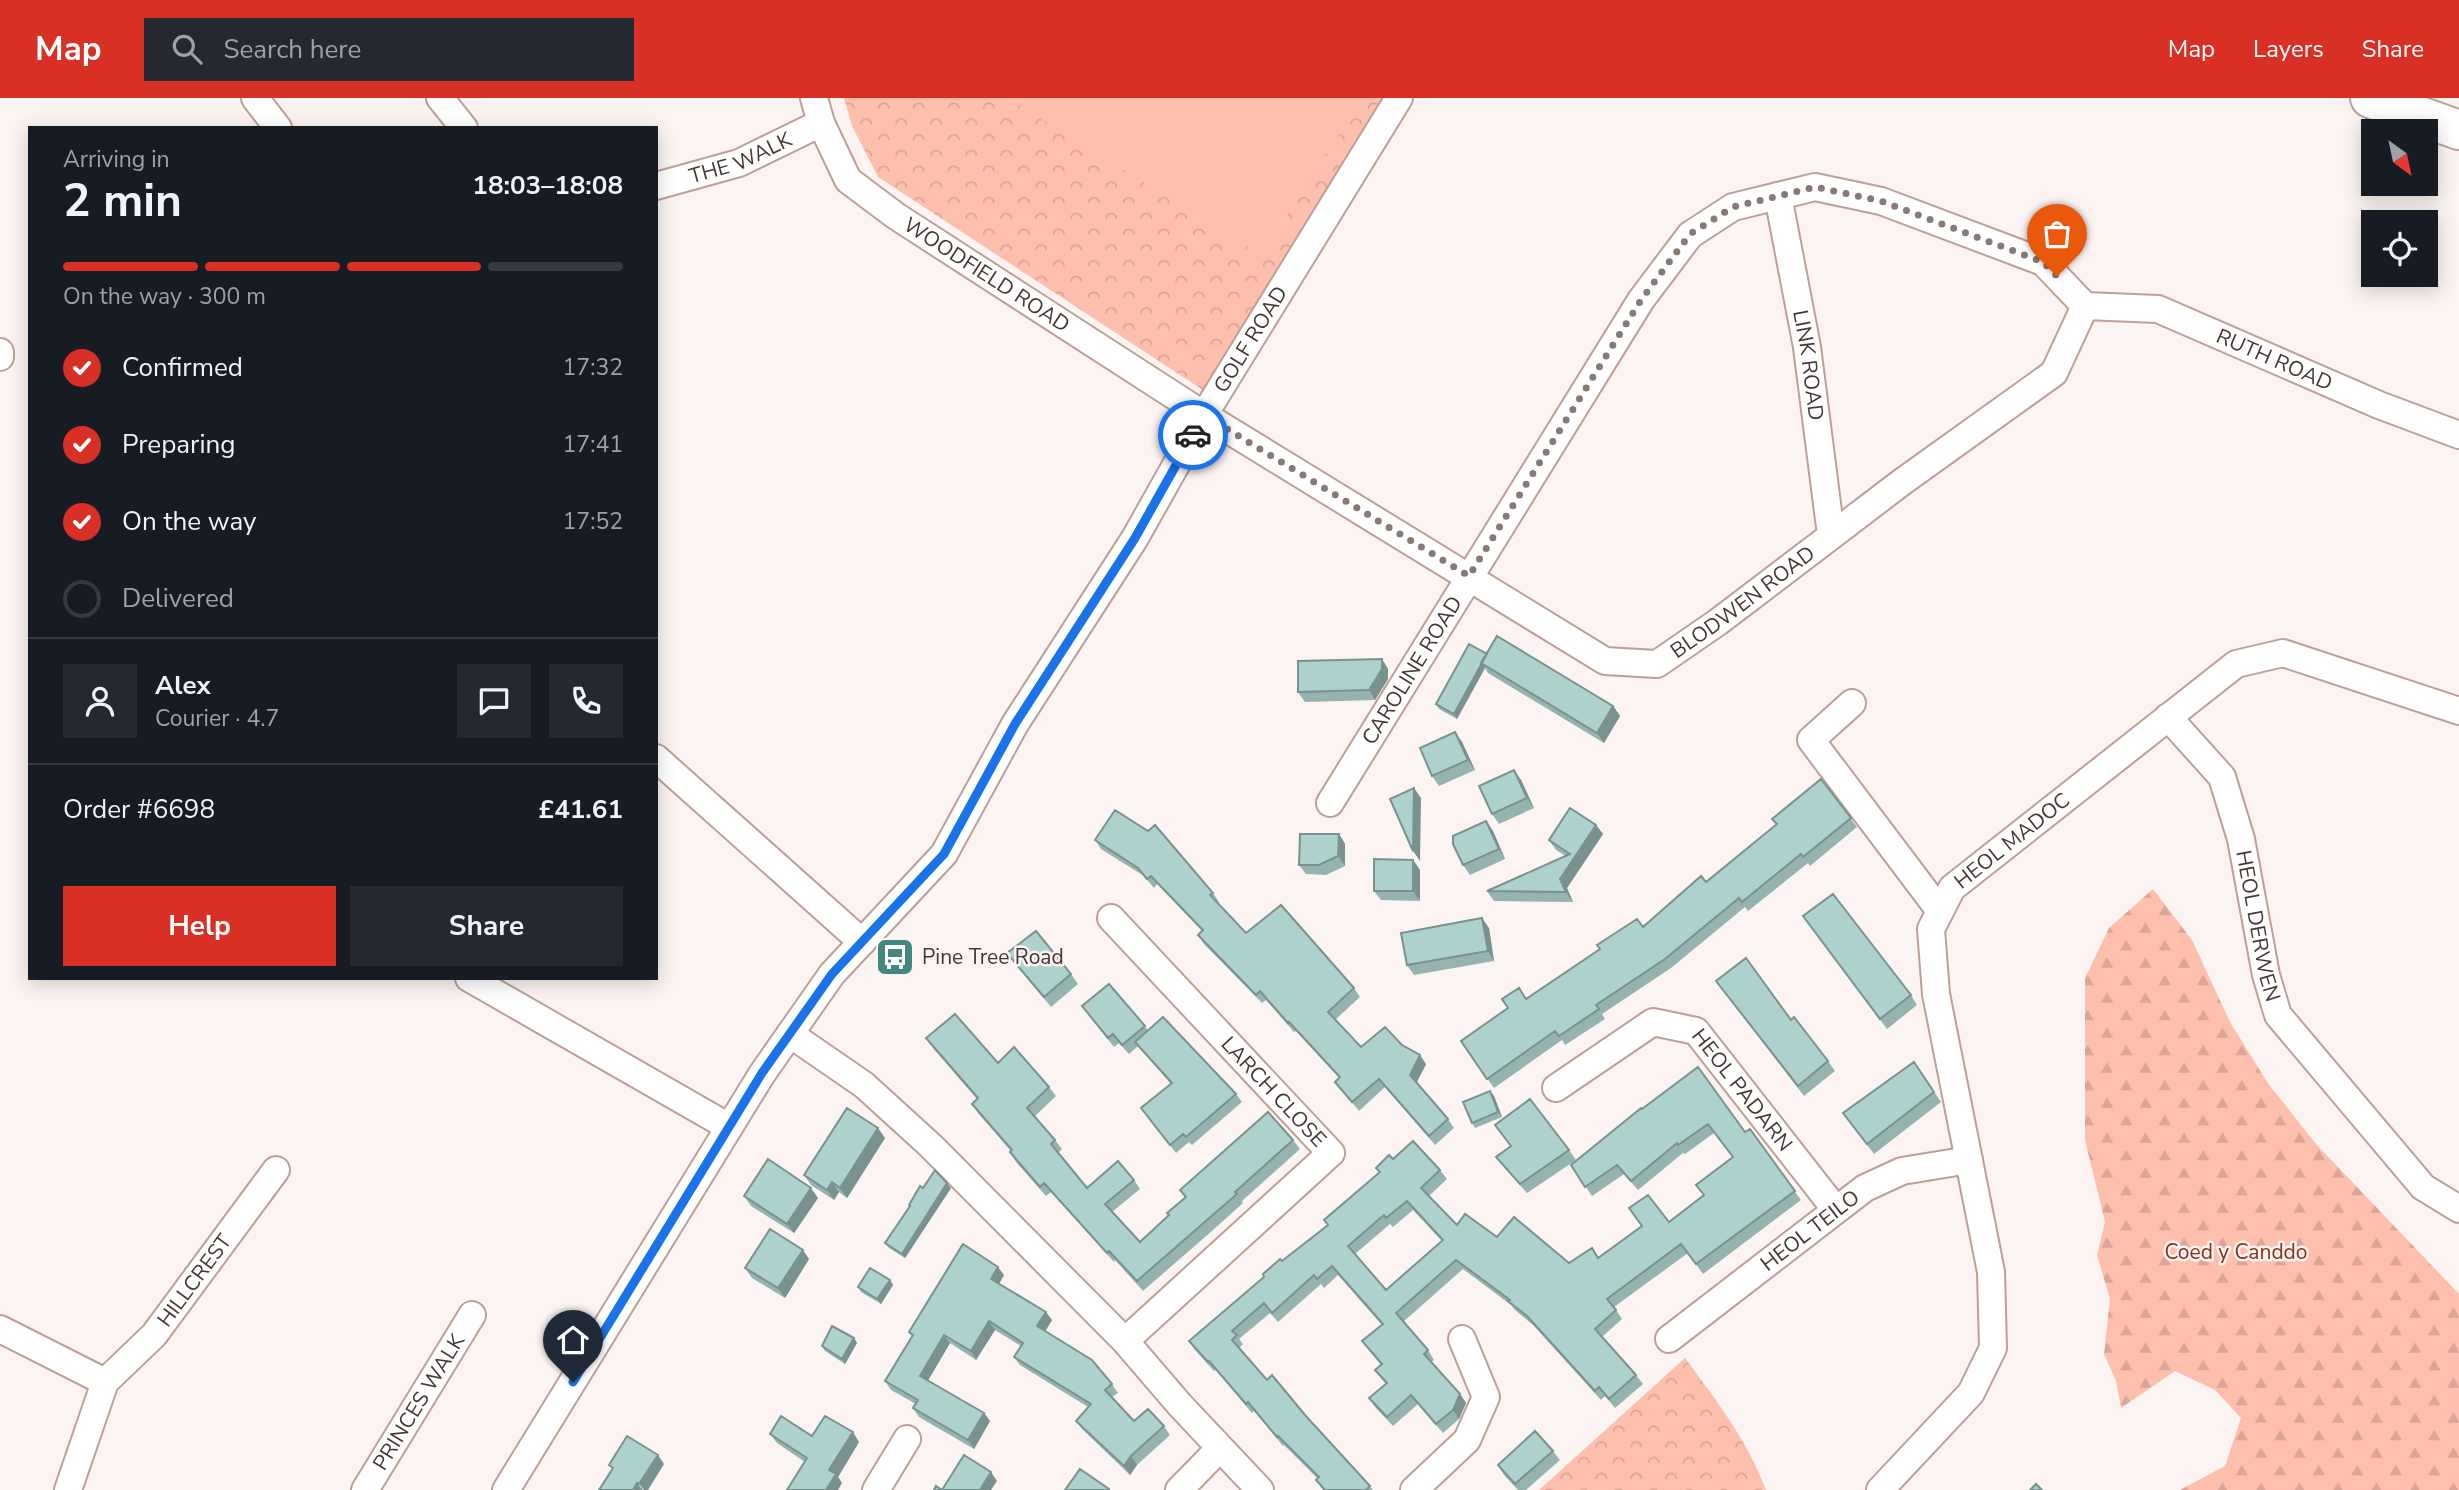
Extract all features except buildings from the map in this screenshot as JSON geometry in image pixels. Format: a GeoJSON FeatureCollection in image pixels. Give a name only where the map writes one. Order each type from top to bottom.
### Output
{"type":"FeatureCollection","features":[{"type":"Feature","properties":{"kind":"street"},"geometry":{"type":"LineString","coordinates":[[255,98],[276,126]]}},
{"type":"Feature","properties":{"kind":"street"},"geometry":{"type":"LineString","coordinates":[[440,98],[462,126]]}},
{"type":"Feature","properties":{"kind":"street","name":"GOLF ROAD"},"geometry":{"type":"LineString","coordinates":[[506,1490],[762,1073],[832,974],[944,854],[1015,724],[1135,538],[1204,415],[1398,98]]}},
{"type":"Feature","properties":{"kind":"street"},"geometry":{"type":"LineString","coordinates":[[2370,98],[2459,130]]}},
{"type":"Feature","properties":{"kind":"street","name":"WOODFIELD ROAD"},"geometry":{"type":"LineString","coordinates":[[818,111],[848,180],[896,216],[1204,415]]}},
{"type":"Feature","properties":{"kind":"street","name":"THE WALK"},"geometry":{"type":"LineString","coordinates":[[658,185],[739,163],[818,111]]}},
{"type":"Feature","properties":{"kind":"street","name":"CAROLINE ROAD"},"geometry":{"type":"LineString","coordinates":[[1329,803],[1641,300],[1690,234],[1733,207],[1815,187],[1881,201],[2043,262],[2085,306]]}},
{"type":"Feature","properties":{"kind":"street","name":"LINK ROAD"},"geometry":{"type":"LineString","coordinates":[[1778,196],[1807,347],[1831,536]]}},
{"type":"Feature","properties":{"kind":"street","name":"BLODWEN ROAD"},"geometry":{"type":"LineString","coordinates":[[1204,415],[1605,661],[1657,664],[1718,622],[2054,373],[2085,306]]}},
{"type":"Feature","properties":{"kind":"street","name":"RUTH ROAD"},"geometry":{"type":"LineString","coordinates":[[2085,306],[2158,309],[2379,405],[2459,435]]}},
{"type":"Feature","properties":{"kind":"street","name":"HEOL MADOC"},"geometry":{"type":"LineString","coordinates":[[1880,1490],[1971,1393],[1993,1348],[1991,1272],[1936,994],[1931,929],[1952,888],[2236,664],[2283,653],[2459,711]]}},
{"type":"Feature","properties":{"kind":"street"},"geometry":{"type":"LineString","coordinates":[[1852,703],[1811,740],[1940,911]]}},
{"type":"Feature","properties":{"kind":"street","name":"HEOL DERWEN"},"geometry":{"type":"LineString","coordinates":[[2168,717],[2222,778],[2241,839],[2266,975],[2278,1015],[2423,1187],[2459,1209]]}},
{"type":"Feature","properties":{"kind":"street"},"geometry":{"type":"LineString","coordinates":[[658,760],[862,942]]}},
{"type":"Feature","properties":{"kind":"street","name":"LARCH CLOSE"},"geometry":{"type":"LineString","coordinates":[[1111,918],[1331,1153],[1125,1341]]}},
{"type":"Feature","properties":{"kind":"street"},"geometry":{"type":"LineString","coordinates":[[472,980],[729,1127]]}},
{"type":"Feature","properties":{"kind":"street","name":"HEOL PADARN"},"geometry":{"type":"LineString","coordinates":[[1556,1088],[1653,1022],[1696,1031],[1836,1210]]}},
{"type":"Feature","properties":{"kind":"street"},"geometry":{"type":"LineString","coordinates":[[790,1034],[864,1085],[1015,1229],[1125,1341],[1260,1490]]}},
{"type":"Feature","properties":{"kind":"street","name":"HEOL TEILO"},"geometry":{"type":"LineString","coordinates":[[1669,1339],[1865,1188],[1902,1171],[1969,1160]]}},
{"type":"Feature","properties":{"kind":"street","name":"HILLCREST"},"geometry":{"type":"LineString","coordinates":[[68,1490],[105,1382],[154,1335],[276,1170]]}},
{"type":"Feature","properties":{"kind":"street","name":"PRINCES WALK"},"geometry":{"type":"LineString","coordinates":[[365,1490],[472,1315]]}},
{"type":"Feature","properties":{"kind":"street"},"geometry":{"type":"LineString","coordinates":[[0,1329],[105,1382]]}},
{"type":"Feature","properties":{"kind":"street"},"geometry":{"type":"LineString","coordinates":[[1414,1490],[1467,1440],[1486,1397],[1462,1339]]}},
{"type":"Feature","properties":{"kind":"street"},"geometry":{"type":"LineString","coordinates":[[876,1490],[907,1439]]}},
{"type":"Feature","properties":{"kind":"street"},"geometry":{"type":"LineString","coordinates":[[1178,1490],[1220,1448]]}},
{"type":"Feature","properties":{"kind":"green space"},"geometry":{"type":"Polygon","coordinates":[[[844,98],[1399,98],[1215,398],[878,177],[852,126],[844,98]]]}},
{"type":"Feature","properties":{"kind":"green space"},"geometry":{"type":"Polygon","coordinates":[[[1007,98],[1362,98],[1261,255],[1007,98]]]}},
{"type":"Feature","properties":{"kind":"green space","name":"Coed y Canddo"},"geometry":{"type":"Polygon","coordinates":[[[2153,889],[2192,940],[2230,1022],[2267,1082],[2316,1144],[2459,1294],[2459,1490],[2180,1490],[2225,1466],[2241,1418],[2215,1390],[2175,1371],[2121,1408],[2116,1381],[2104,1354],[2110,1299],[2097,1255],[2105,1222],[2085,1140],[2085,978],[2109,928],[2153,889]]]}},
{"type":"Feature","properties":{"kind":"green space"},"geometry":{"type":"Polygon","coordinates":[[[1685,1358],[1740,1437],[1766,1490],[1539,1490],[1685,1358]]]}},
{"type":"Feature","properties":{"kind":"way so far"},"geometry":{"type":"LineString","coordinates":[[1193,435],[1204,415],[1469,576],[1641,300],[1690,234],[1733,207],[1815,187],[1881,201],[2043,262],[2057,276]]}},
{"type":"Feature","properties":{"kind":"place","name":"Pine Tree Road"},"geometry":{"type":"Point","coordinates":[895,957]}},
{"type":"Feature","properties":{"kind":"route"},"geometry":{"type":"LineString","coordinates":[[573,1382],[762,1073],[832,974],[944,854],[1015,724],[1135,538],[1193,435]]}}]}
